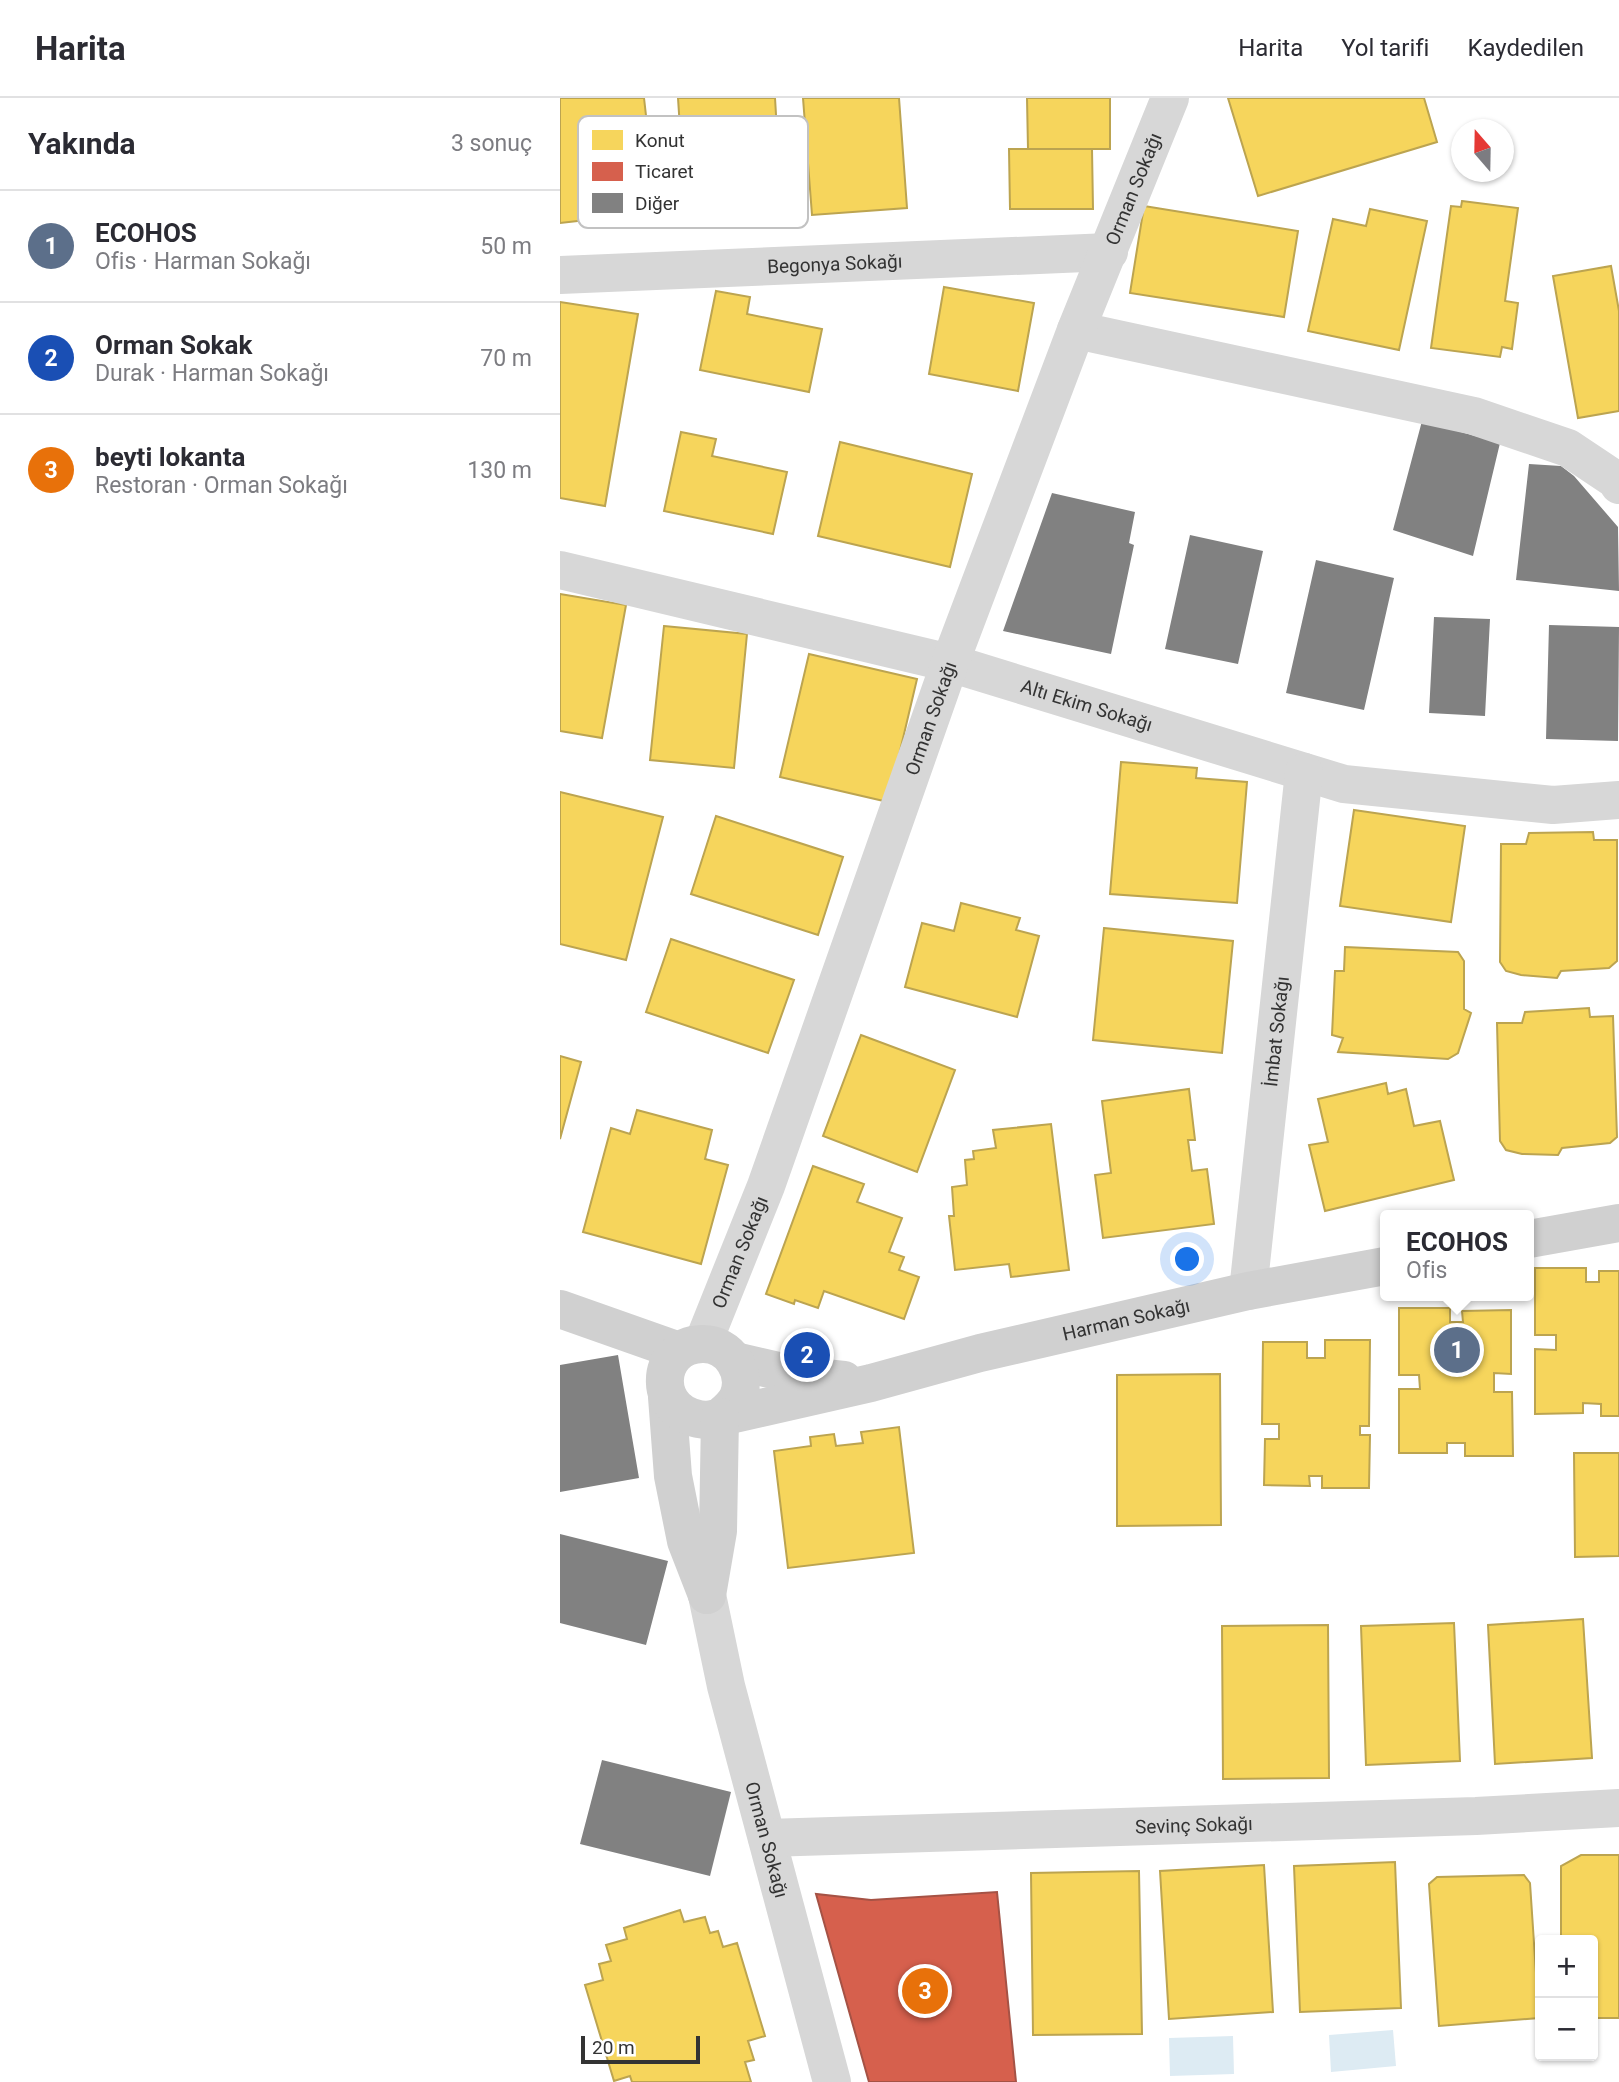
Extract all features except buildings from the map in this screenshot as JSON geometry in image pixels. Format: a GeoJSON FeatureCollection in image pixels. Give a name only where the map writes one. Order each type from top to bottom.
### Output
{"type":"FeatureCollection","features":[{"type":"Feature","properties":{"kind":"main road"},"geometry":{"type":"LineString","coordinates":[[1534,1238],[1619,1223]]}},
{"type":"Feature","properties":{"kind":"main road","name":"Harman Sokağı"},"geometry":{"type":"LineString","coordinates":[[720,1417],[1248,1291],[1380,1267]]}},
{"type":"Feature","properties":{"kind":"main road"},"geometry":{"type":"LineString","coordinates":[[560,1309],[796,1375],[871,1383]]}},
{"type":"Feature","properties":{"kind":"main road"},"geometry":{"type":"LineString","coordinates":[[667,1397],[674,1408],[684,1416],[695,1420],[720,1417],[737,1399],[741,1386],[740,1374],[706,1352],[671,1361],[666,1372],[665,1384],[673,1476],[680,1515],[686,1541],[708,1595]]}},
{"type":"Feature","properties":{"kind":"main road"},"geometry":{"type":"LineString","coordinates":[[708,1595],[718,1531],[720,1417]]}},
{"type":"Feature","properties":{"kind":"street","name":"Orman Sokağı"},"geometry":{"type":"LineString","coordinates":[[706,1352],[950,663],[1076,330],[1170,98]]}},
{"type":"Feature","properties":{"kind":"street","name":"Begonya Sokağı"},"geometry":{"type":"LineString","coordinates":[[560,275],[1109,252]]}},
{"type":"Feature","properties":{"kind":"street"},"geometry":{"type":"LineString","coordinates":[[1076,330],[1474,416],[1568,447],[1616,480],[1619,485]]}},
{"type":"Feature","properties":{"kind":"street","name":"Altı Ekim Sokağı"},"geometry":{"type":"LineString","coordinates":[[560,570],[950,663],[1344,784],[1553,805],[1619,800]]}},
{"type":"Feature","properties":{"kind":"street","name":"İmbat Sokağı"},"geometry":{"type":"LineString","coordinates":[[1248,1291],[1304,772]]}},
{"type":"Feature","properties":{"kind":"street","name":"Orman Sokağı"},"geometry":{"type":"LineString","coordinates":[[708,1595],[726,1686],[832,2082]]}},
{"type":"Feature","properties":{"kind":"street","name":"Sevinç Sokağı"},"geometry":{"type":"LineString","coordinates":[[767,1838],[1476,1816],[1619,1808]]}},
{"type":"Feature","properties":{"kind":"shaded area"},"geometry":{"type":"Polygon","coordinates":[[[1393,2030],[1396,2066],[1331,2072],[1329,2035],[1393,2030]]]}},
{"type":"Feature","properties":{"kind":"shaded area"},"geometry":{"type":"Polygon","coordinates":[[[1233,2036],[1234,2074],[1170,2076],[1169,2038],[1233,2036]]]}},
{"type":"Feature","properties":{"kind":"place","name":"ECOHOS"},"geometry":{"type":"Point","coordinates":[1457,1350]}},
{"type":"Feature","properties":{"kind":"place","name":"Orman Sokak"},"geometry":{"type":"Point","coordinates":[807,1355]}},
{"type":"Feature","properties":{"kind":"place","name":"beyti lokanta"},"geometry":{"type":"Point","coordinates":[925,1991]}}]}
